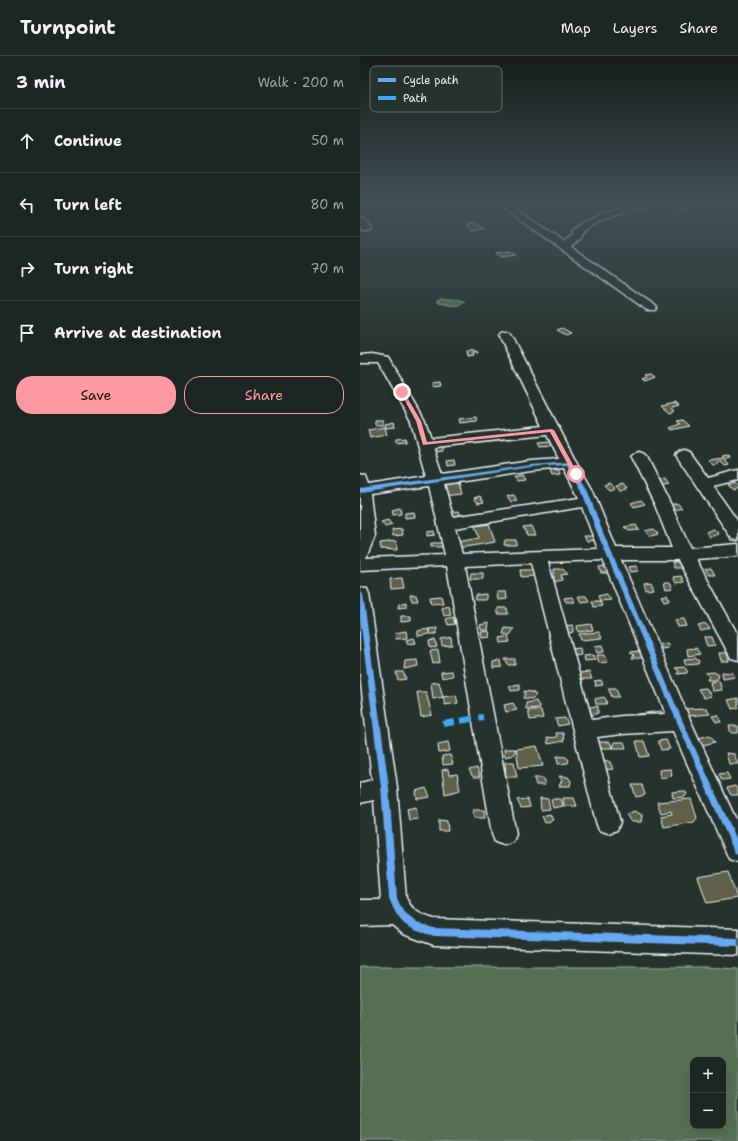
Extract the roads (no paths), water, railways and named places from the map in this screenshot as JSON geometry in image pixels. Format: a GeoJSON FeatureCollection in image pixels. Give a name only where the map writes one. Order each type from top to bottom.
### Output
{"type":"FeatureCollection","features":[{"type":"Feature","properties":{"kind":"street"},"geometry":{"type":"LineString","coordinates":[[575,255],[651,307]]}},
{"type":"Feature","properties":{"kind":"street"},"geometry":{"type":"LineString","coordinates":[[505,334],[551,430],[584,489],[599,530],[680,722],[738,851]]}},
{"type":"Feature","properties":{"kind":"street"},"geometry":{"type":"LineString","coordinates":[[360,359],[372,358],[383,360],[418,421],[425,443],[455,561],[504,834]]}},
{"type":"Feature","properties":{"kind":"street"},"geometry":{"type":"LineString","coordinates":[[425,443],[551,430]]}},
{"type":"Feature","properties":{"kind":"street"},"geometry":{"type":"LineString","coordinates":[[639,456],[663,505],[676,539],[738,653]]}},
{"type":"Feature","properties":{"kind":"street"},"geometry":{"type":"LineString","coordinates":[[684,456],[735,525]]}},
{"type":"Feature","properties":{"kind":"street"},"geometry":{"type":"LineString","coordinates":[[360,554],[366,536],[361,487],[435,480],[531,466],[569,463]]}},
{"type":"Feature","properties":{"kind":"street"},"geometry":{"type":"LineString","coordinates":[[704,484],[738,475]]}},
{"type":"Feature","properties":{"kind":"street"},"geometry":{"type":"LineString","coordinates":[[445,524],[588,501]]}},
{"type":"Feature","properties":{"kind":"street"},"geometry":{"type":"LineString","coordinates":[[360,564],[610,554],[685,554],[738,550]]}},
{"type":"Feature","properties":{"kind":"street"},"geometry":{"type":"LineString","coordinates":[[538,557],[608,822]]}},
{"type":"Feature","properties":{"kind":"street"},"geometry":{"type":"LineString","coordinates":[[360,594],[367,704],[384,787],[393,898],[398,912],[412,926],[434,932],[738,942]]}},
{"type":"Feature","properties":{"kind":"street"},"geometry":{"type":"LineString","coordinates":[[584,730],[622,725],[680,722]]}},
{"type":"Feature","properties":{"kind":"street"},"geometry":{"type":"LineString","coordinates":[[360,793],[384,787]]}},
{"type":"Feature","properties":{"kind":"street"},"geometry":{"type":"LineString","coordinates":[[360,913],[398,912]]}}]}
